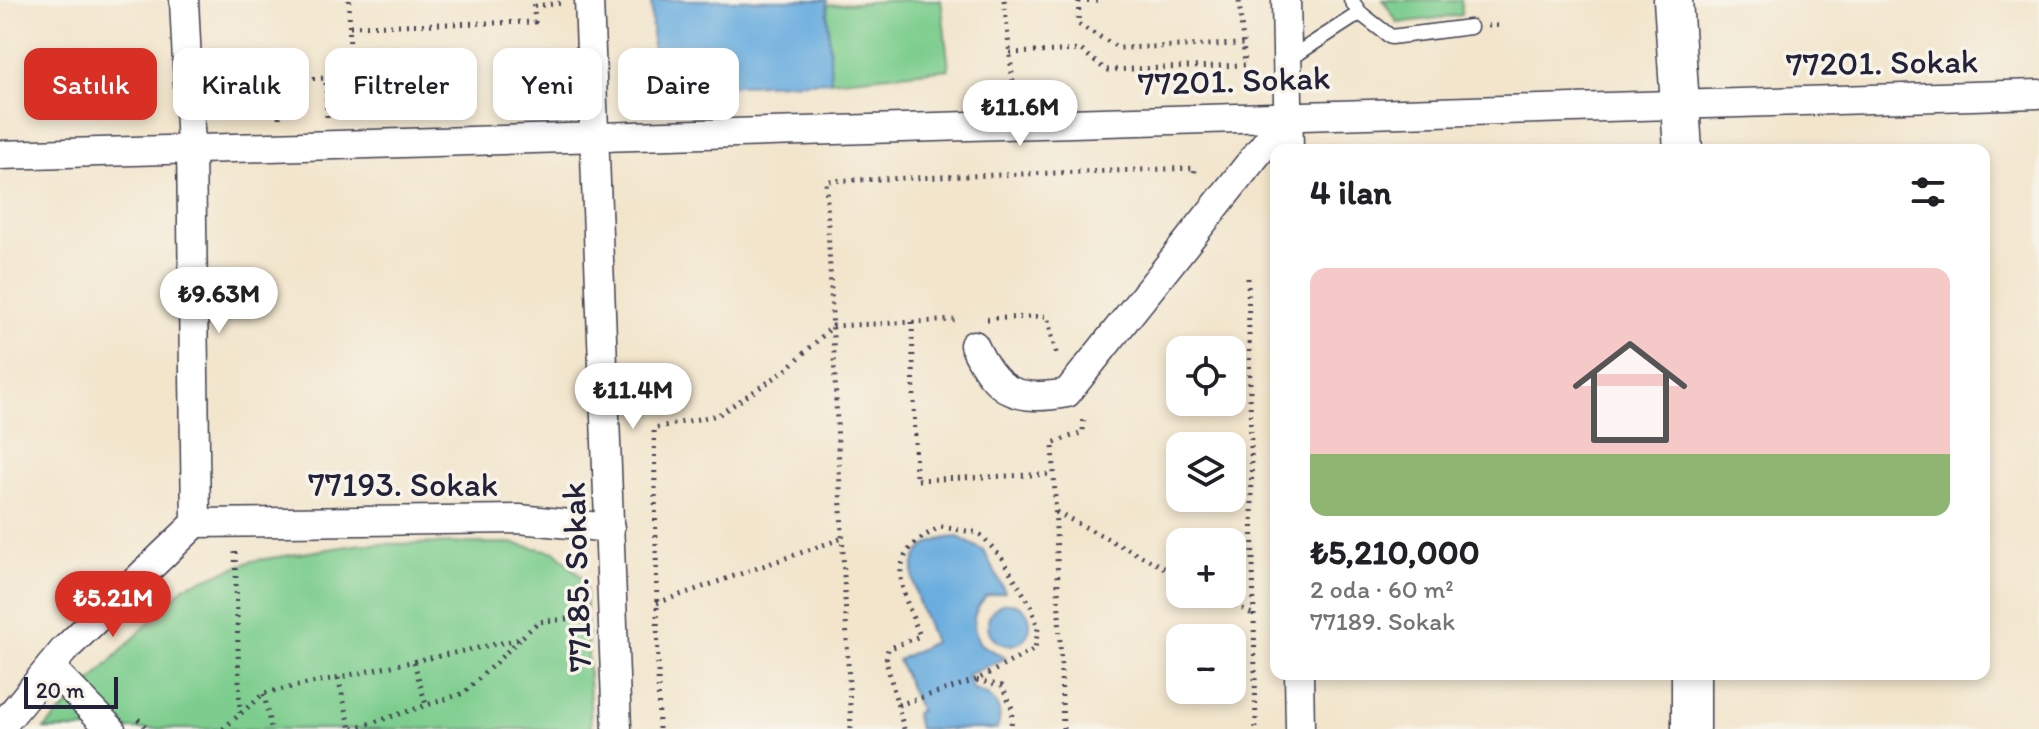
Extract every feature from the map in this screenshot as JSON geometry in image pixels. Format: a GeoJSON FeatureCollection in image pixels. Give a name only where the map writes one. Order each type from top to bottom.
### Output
{"type":"FeatureCollection","features":[{"type":"Feature","properties":{"kind":"main road"},"geometry":{"type":"LineString","coordinates":[[1673,0],[1683,144]]}},
{"type":"Feature","properties":{"kind":"main road"},"geometry":{"type":"LineString","coordinates":[[1691,680],[1691,729]]}},
{"type":"Feature","properties":{"kind":"street"},"geometry":{"type":"LineString","coordinates":[[0,728],[50,667],[196,523],[191,147],[184,0]]}},
{"type":"Feature","properties":{"kind":"street","name":"77185. Sokak"},"geometry":{"type":"LineString","coordinates":[[589,0],[617,729]]}},
{"type":"Feature","properties":{"kind":"street"},"geometry":{"type":"LineString","coordinates":[[1286,0],[1289,144]]}},
{"type":"Feature","properties":{"kind":"street","name":"77201. Sokak"},"geometry":{"type":"LineString","coordinates":[[0,155],[1289,114],[2039,94]]}},
{"type":"Feature","properties":{"kind":"street"},"geometry":{"type":"LineString","coordinates":[[974,345],[984,366],[1011,395],[1040,398],[1067,393],[1289,114]]}},
{"type":"Feature","properties":{"kind":"street","name":"77193. Sokak"},"geometry":{"type":"LineString","coordinates":[[196,523],[519,519],[610,528]]}},
{"type":"Feature","properties":{"kind":"street"},"geometry":{"type":"LineString","coordinates":[[50,667],[111,729]]}},
{"type":"Feature","properties":{"kind":"street"},"geometry":{"type":"LineString","coordinates":[[1299,680],[1300,729]]}},
{"type":"Feature","properties":{"kind":"lane"},"geometry":{"type":"LineString","coordinates":[[1289,59],[1355,6],[1391,37],[1470,27]]}},
{"type":"Feature","properties":{"kind":"path"},"geometry":{"type":"LineString","coordinates":[[349,0],[350,48]]}},
{"type":"Feature","properties":{"kind":"path"},"geometry":{"type":"LineString","coordinates":[[350,26],[535,22],[533,0]]}},
{"type":"Feature","properties":{"kind":"path"},"geometry":{"type":"LineString","coordinates":[[1004,0],[1014,93]]}},
{"type":"Feature","properties":{"kind":"path"},"geometry":{"type":"LineString","coordinates":[[1099,0],[1079,0],[1078,24],[1119,48],[1243,44]]}},
{"type":"Feature","properties":{"kind":"path"},"geometry":{"type":"LineString","coordinates":[[1010,53],[1081,50],[1106,70],[1245,65],[1239,0]]}},
{"type":"Feature","properties":{"kind":"path"},"geometry":{"type":"LineString","coordinates":[[851,729],[826,181],[1195,168],[1194,178]]}},
{"type":"Feature","properties":{"kind":"path"},"geometry":{"type":"LineString","coordinates":[[1248,278],[1256,729]]}},
{"type":"Feature","properties":{"kind":"path"},"geometry":{"type":"LineString","coordinates":[[912,322],[916,480],[1054,474]]}},
{"type":"Feature","properties":{"kind":"path"},"geometry":{"type":"LineString","coordinates":[[659,729],[654,428],[718,415],[785,371],[833,326]]}},
{"type":"Feature","properties":{"kind":"path"},"geometry":{"type":"LineString","coordinates":[[1063,729],[1053,443],[1083,432],[1085,417]]}},
{"type":"Feature","properties":{"kind":"path"},"geometry":{"type":"LineString","coordinates":[[1055,512],[1166,569]]}},
{"type":"Feature","properties":{"kind":"path"},"geometry":{"type":"LineString","coordinates":[[234,523],[240,713]]}},
{"type":"Feature","properties":{"kind":"path"},"geometry":{"type":"LineString","coordinates":[[898,705],[976,680],[1035,649],[1038,628],[1031,606],[1001,557],[979,533],[941,527],[907,550],[901,565],[899,580],[920,636],[888,649],[886,661],[904,729]]}},
{"type":"Feature","properties":{"kind":"path"},"geometry":{"type":"LineString","coordinates":[[657,603],[843,538]]}},
{"type":"Feature","properties":{"kind":"path"},"geometry":{"type":"LineString","coordinates":[[1241,608],[1254,615]]}},
{"type":"Feature","properties":{"kind":"path"},"geometry":{"type":"LineString","coordinates":[[338,678],[352,729],[464,693],[538,622],[613,614]]}},
{"type":"Feature","properties":{"kind":"path"},"geometry":{"type":"LineString","coordinates":[[223,729],[264,693],[520,639]]}},
{"type":"Feature","properties":{"kind":"path"},"geometry":{"type":"LineString","coordinates":[[414,662],[426,705]]}},
{"type":"Feature","properties":{"kind":"path"},"geometry":{"type":"LineString","coordinates":[[976,680],[1002,686],[1012,708],[1011,729]]}},
{"type":"Feature","properties":{"kind":"path"},"geometry":{"type":"LineString","coordinates":[[264,693],[271,729]]}},
{"type":"Feature","properties":{"kind":"green space"},"geometry":{"type":"Polygon","coordinates":[[[941,0],[949,69],[831,81],[827,5],[941,0]]]}},
{"type":"Feature","properties":{"kind":"green space"},"geometry":{"type":"Polygon","coordinates":[[[1383,0],[1461,0],[1462,15],[1398,23],[1383,0]]]}},
{"type":"Feature","properties":{"kind":"green space"},"geometry":{"type":"Polygon","coordinates":[[[510,543],[556,552],[585,581],[591,729],[44,729],[185,586],[252,561],[361,544],[510,543]]]}},
{"type":"Feature","properties":{"kind":"water"},"geometry":{"type":"Polygon","coordinates":[[[651,0],[827,0],[831,81],[739,85],[739,48],[653,48],[651,0]]]}},
{"type":"Feature","properties":{"kind":"water"},"geometry":{"type":"Polygon","coordinates":[[[958,537],[984,551],[1005,592],[986,596],[975,613],[974,625],[980,644],[1006,658],[967,675],[973,690],[996,703],[999,721],[997,729],[919,729],[915,713],[920,711],[898,660],[934,642],[916,592],[913,576],[915,561],[922,549],[936,541],[958,537]]]}},
{"type":"Feature","properties":{"kind":"water"},"geometry":{"type":"Polygon","coordinates":[[[1009,603],[1024,609],[1030,624],[1024,639],[1009,645],[994,639],[988,624],[994,609],[1009,603]]]}}]}
